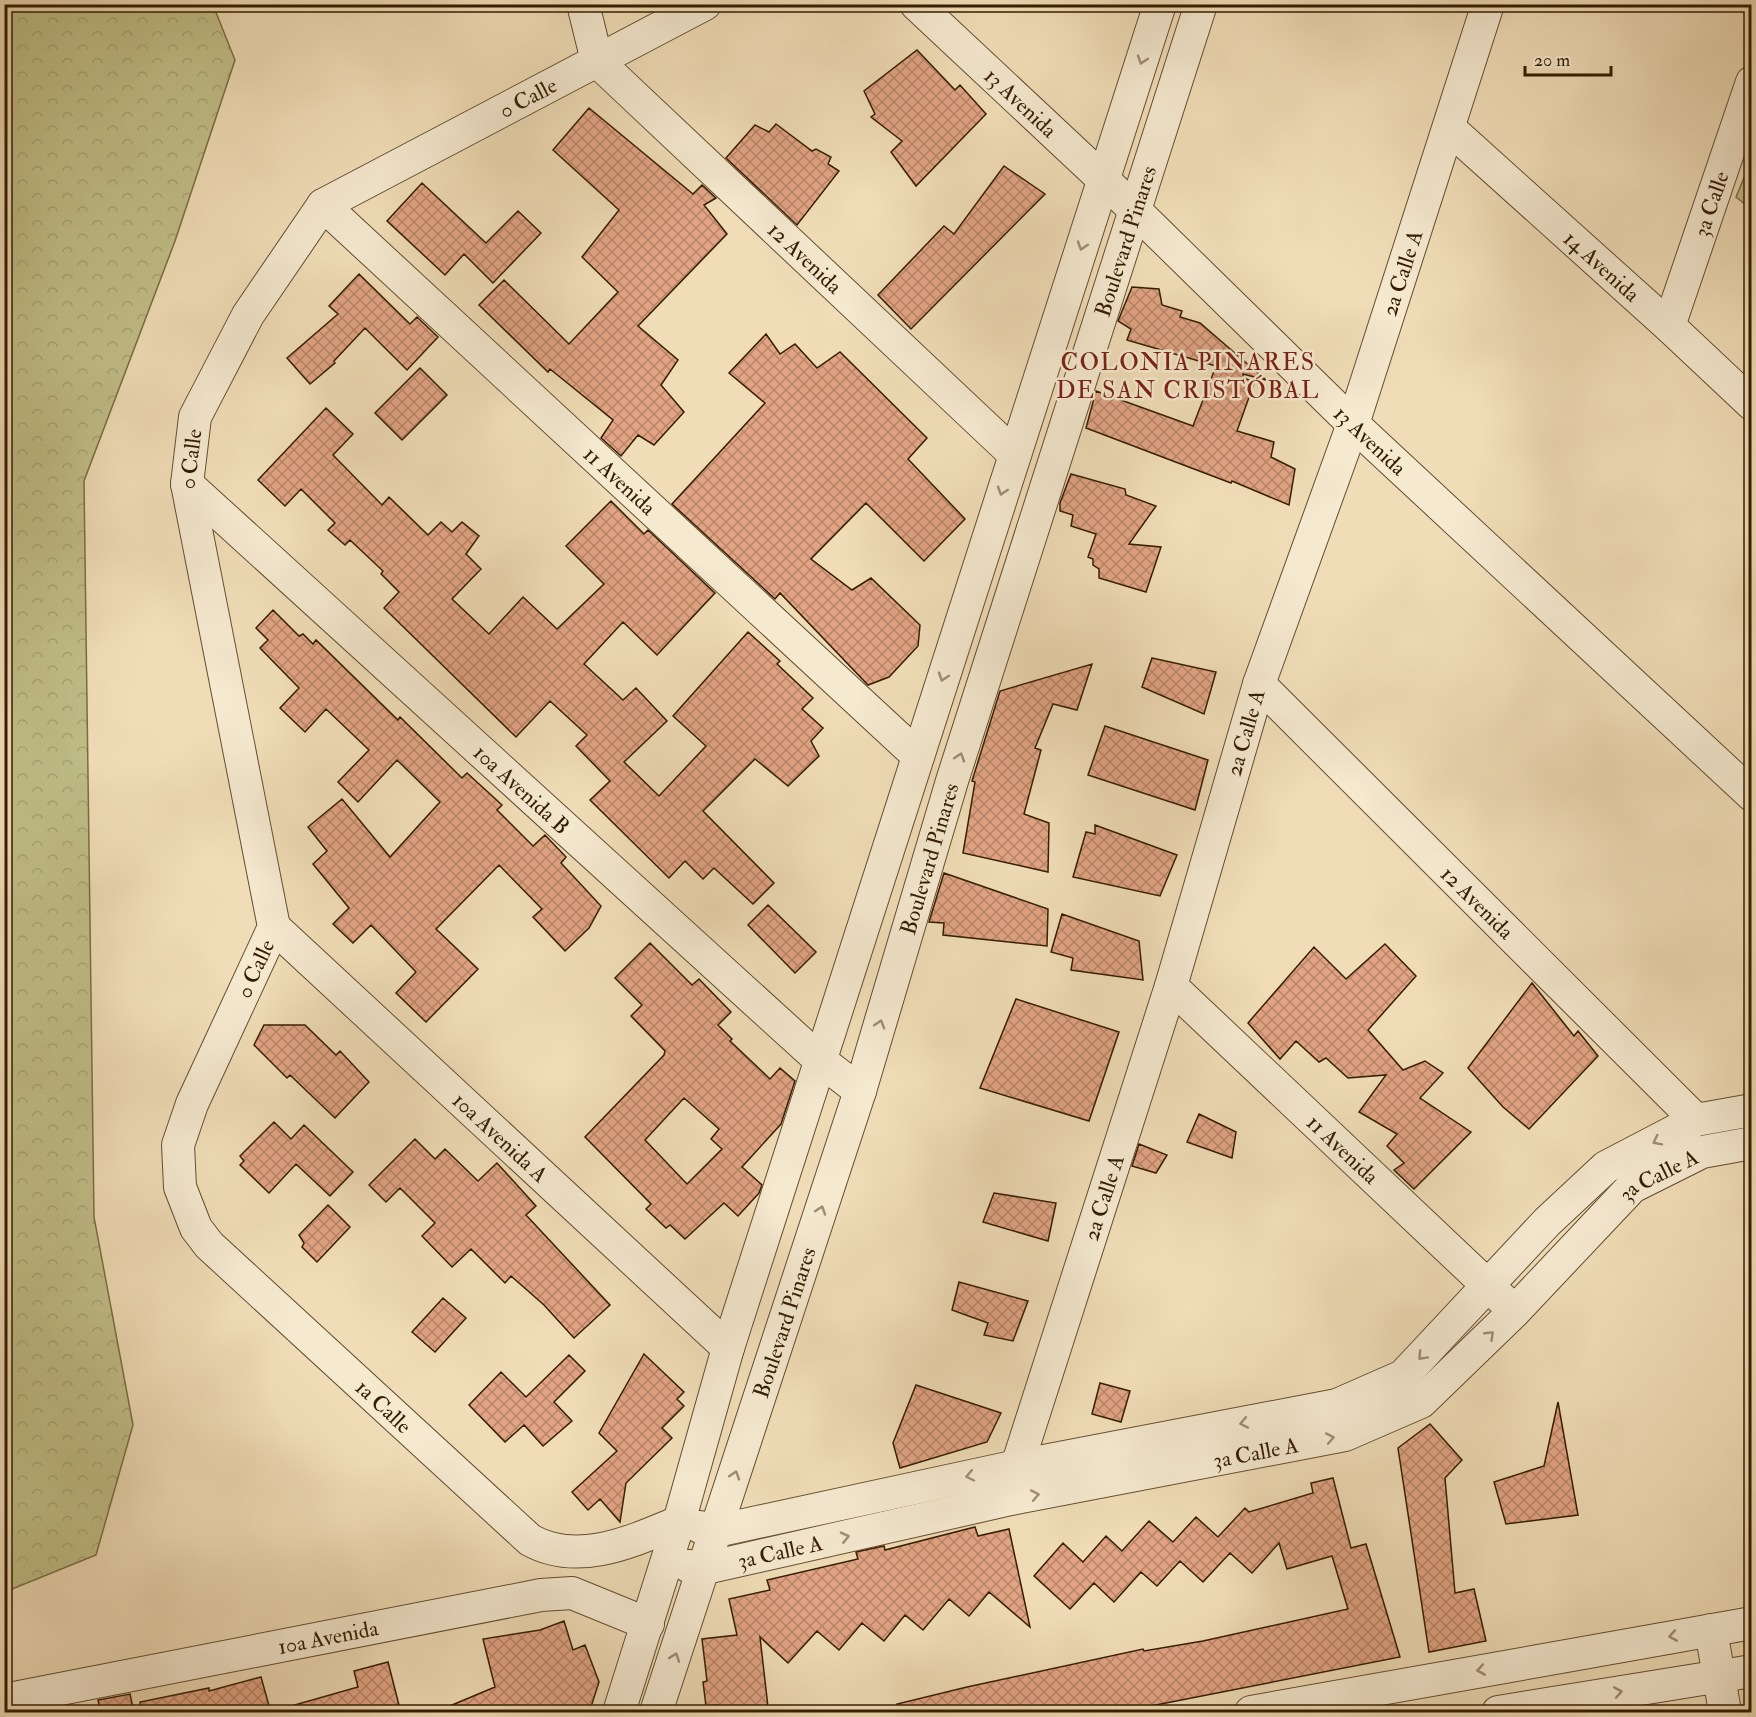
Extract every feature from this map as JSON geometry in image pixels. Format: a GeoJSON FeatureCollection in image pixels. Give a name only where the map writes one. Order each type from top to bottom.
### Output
{"type":"FeatureCollection","features":[{"type":"Feature","properties":{"kind":"street"},"geometry":{"type":"LineString","coordinates":[[583,4],[597,61]]}},
{"type":"Feature","properties":{"kind":"street","name":"0 Calle"},"geometry":{"type":"LineString","coordinates":[[180,1187],[178,1155],[183,1124],[274,927],[187,484],[195,417],[248,315],[323,205],[705,4]]}},
{"type":"Feature","properties":{"kind":"street","name":"13 Avenida"},"geometry":{"type":"LineString","coordinates":[[916,4],[1104,180],[1353,424],[1752,795]]}},
{"type":"Feature","properties":{"kind":"street","name":"Boulevard Pinares"},"geometry":{"type":"LineString","coordinates":[[619,1713],[679,1522],[728,1348],[1160,4]]}},
{"type":"Feature","properties":{"kind":"street","name":"Boulevard Pinares"},"geometry":{"type":"LineString","coordinates":[[656,1713],[706,1568],[716,1531],[860,1091],[952,782],[1201,4]]}},
{"type":"Feature","properties":{"kind":"street","name":"2a Calle A"},"geometry":{"type":"LineString","coordinates":[[1017,1466],[1171,986],[1259,684],[1353,424],[1488,4]]}},
{"type":"Feature","properties":{"kind":"street","name":"12 Avenida"},"geometry":{"type":"LineString","coordinates":[[597,61],[1014,453]]}},
{"type":"Feature","properties":{"kind":"street","name":"3a Calle"},"geometry":{"type":"LineString","coordinates":[[1669,326],[1752,82]]}},
{"type":"Feature","properties":{"kind":"street","name":"14 Avenida"},"geometry":{"type":"LineString","coordinates":[[1449,128],[1752,404]]}},
{"type":"Feature","properties":{"kind":"street","name":"11 Avenida"},"geometry":{"type":"LineString","coordinates":[[323,205],[918,756]]}},
{"type":"Feature","properties":{"kind":"street","name":"10a Avenida B"},"geometry":{"type":"LineString","coordinates":[[187,484],[821,1061],[860,1091]]}},
{"type":"Feature","properties":{"kind":"street","name":"12 Avenida"},"geometry":{"type":"LineString","coordinates":[[1259,684],[1696,1120]]}},
{"type":"Feature","properties":{"kind":"street","name":"10a Avenida A"},"geometry":{"type":"LineString","coordinates":[[274,927],[728,1348]]}},
{"type":"Feature","properties":{"kind":"street","name":"11 Avenida"},"geometry":{"type":"LineString","coordinates":[[1171,986],[1514,1311]]}},
{"type":"Feature","properties":{"kind":"street","name":"3a Calle A"},"geometry":{"type":"LineString","coordinates":[[679,1522],[716,1531],[1017,1466],[1337,1405],[1403,1376],[1547,1222],[1606,1167],[1696,1120],[1752,1110]]}},
{"type":"Feature","properties":{"kind":"street","name":"3a Calle A"},"geometry":{"type":"LineString","coordinates":[[665,1564],[706,1568],[1011,1499],[1345,1435],[1421,1402],[1514,1311],[1632,1187],[1702,1152],[1752,1143]]}},
{"type":"Feature","properties":{"kind":"street","name":"1a Calle"},"geometry":{"type":"LineString","coordinates":[[180,1187],[196,1228],[210,1245],[530,1540],[543,1548],[575,1553],[631,1542],[679,1522]]}},
{"type":"Feature","properties":{"kind":"street"},"geometry":{"type":"LineString","coordinates":[[631,1542],[665,1564]]}},
{"type":"Feature","properties":{"kind":"street","name":"10a Avenida"},"geometry":{"type":"LineString","coordinates":[[4,1700],[540,1596],[572,1593],[648,1624]]}},
{"type":"Feature","properties":{"kind":"street"},"geometry":{"type":"LineString","coordinates":[[1251,1713],[1320,1705],[1752,1623]]}},
{"type":"Feature","properties":{"kind":"street"},"geometry":{"type":"LineString","coordinates":[[1711,1630],[1725,1713]]}},
{"type":"Feature","properties":{"kind":"street"},"geometry":{"type":"LineString","coordinates":[[1498,1713],[1752,1671]]}},
{"type":"Feature","properties":{"kind":"green space"},"geometry":{"type":"Polygon","coordinates":[[[5,4],[213,5],[235,60],[175,241],[84,481],[94,1217],[133,1425],[96,1555],[5,1592],[5,4]]]}},
{"type":"Feature","properties":{"kind":"green space"},"geometry":{"type":"Polygon","coordinates":[[[1751,161],[1751,209],[1736,197],[1751,161]]]}},
{"type":"Feature","properties":{"kind":"building"},"geometry":{"type":"Polygon","coordinates":[[[917,50],[955,90],[960,85],[986,114],[916,186],[891,152],[902,141],[871,117],[875,114],[864,91],[917,50]]]}},
{"type":"Feature","properties":{"kind":"building"},"geometry":{"type":"Polygon","coordinates":[[[589,108],[693,194],[702,185],[716,198],[704,205],[727,234],[638,326],[678,360],[661,385],[684,412],[654,445],[638,435],[621,456],[601,438],[613,420],[550,369],[548,372],[479,305],[504,280],[569,344],[618,292],[582,257],[619,210],[553,150],[589,108]]]}},
{"type":"Feature","properties":{"kind":"building"},"geometry":{"type":"Polygon","coordinates":[[[776,124],[812,151],[816,149],[831,157],[828,164],[839,171],[797,225],[726,158],[755,125],[769,132],[776,124]]]}},
{"type":"Feature","properties":{"kind":"building"},"geometry":{"type":"Polygon","coordinates":[[[1004,166],[1045,194],[911,329],[878,295],[944,226],[954,234],[1004,166]]]}},
{"type":"Feature","properties":{"kind":"building"},"geometry":{"type":"Polygon","coordinates":[[[422,183],[486,243],[518,211],[541,233],[493,283],[464,254],[445,275],[387,221],[422,183]]]}},
{"type":"Feature","properties":{"kind":"building"},"geometry":{"type":"Polygon","coordinates":[[[359,274],[410,324],[417,317],[438,337],[407,370],[365,328],[334,361],[335,363],[310,384],[287,358],[338,314],[329,306],[359,274]]]}},
{"type":"Feature","properties":{"kind":"building"},"geometry":{"type":"Polygon","coordinates":[[[1132,287],[1159,289],[1162,305],[1182,311],[1180,317],[1200,323],[1266,380],[1243,374],[1243,377],[1254,383],[1237,431],[1274,442],[1271,457],[1295,469],[1289,505],[1232,481],[1231,483],[1086,428],[1096,391],[1193,426],[1216,366],[1127,340],[1131,329],[1118,321],[1132,287]]]}},
{"type":"Feature","properties":{"kind":"building"},"geometry":{"type":"Polygon","coordinates":[[[766,334],[780,354],[795,344],[817,368],[840,352],[927,438],[908,459],[965,519],[924,561],[866,503],[811,559],[852,590],[871,578],[920,625],[918,646],[889,677],[868,685],[780,593],[775,599],[672,504],[765,403],[729,373],[766,334]]]}},
{"type":"Feature","properties":{"kind":"building"},"geometry":{"type":"Polygon","coordinates":[[[420,368],[447,395],[402,440],[375,413],[420,368]]]}},
{"type":"Feature","properties":{"kind":"building"},"geometry":{"type":"Polygon","coordinates":[[[326,408],[353,434],[333,455],[382,505],[389,497],[428,535],[441,522],[452,532],[462,522],[479,536],[466,554],[481,569],[452,599],[489,634],[523,597],[557,629],[604,584],[566,546],[611,501],[644,534],[648,530],[715,593],[657,655],[623,622],[584,664],[623,700],[636,688],[667,721],[624,762],[659,796],[706,746],[673,716],[748,632],[780,661],[777,664],[813,698],[802,709],[823,728],[811,741],[819,756],[788,786],[755,759],[703,811],[774,883],[753,904],[714,868],[703,879],[685,861],[669,878],[590,800],[610,781],[576,746],[587,735],[550,701],[516,737],[384,608],[399,592],[381,574],[383,571],[350,540],[345,545],[328,530],[335,523],[301,489],[285,506],[258,480],[326,408]]]}},
{"type":"Feature","properties":{"kind":"building"},"geometry":{"type":"Polygon","coordinates":[[[1071,474],[1125,489],[1126,495],[1156,506],[1129,544],[1161,547],[1146,592],[1099,578],[1099,569],[1093,565],[1093,559],[1088,557],[1096,534],[1071,526],[1073,515],[1060,511],[1060,503],[1071,474]]]}},
{"type":"Feature","properties":{"kind":"building"},"geometry":{"type":"Polygon","coordinates":[[[273,610],[299,636],[303,634],[313,644],[316,640],[398,720],[400,717],[462,778],[467,773],[502,805],[497,810],[533,846],[545,835],[566,857],[561,863],[601,906],[589,928],[565,951],[533,917],[542,909],[499,865],[436,929],[478,969],[426,1022],[396,993],[416,972],[371,925],[353,943],[333,924],[349,908],[313,864],[327,851],[308,827],[342,799],[390,857],[440,802],[397,760],[358,802],[338,782],[369,750],[326,709],[305,732],[280,708],[299,688],[260,648],[268,640],[256,628],[273,610]]]}},
{"type":"Feature","properties":{"kind":"building"},"geometry":{"type":"Polygon","coordinates":[[[1152,658],[1216,672],[1204,714],[1142,687],[1152,658]]]}},
{"type":"Feature","properties":{"kind":"building"},"geometry":{"type":"Polygon","coordinates":[[[1092,664],[1077,710],[1053,704],[1035,748],[1041,750],[1024,814],[1049,823],[1048,872],[963,853],[975,782],[972,781],[1000,691],[1092,664]]]}},
{"type":"Feature","properties":{"kind":"building"},"geometry":{"type":"Polygon","coordinates":[[[1105,726],[1208,760],[1195,810],[1088,775],[1105,726]]]}},
{"type":"Feature","properties":{"kind":"building"},"geometry":{"type":"Polygon","coordinates":[[[1095,825],[1177,855],[1160,896],[1073,877],[1086,832],[1095,834],[1095,825]]]}},
{"type":"Feature","properties":{"kind":"building"},"geometry":{"type":"Polygon","coordinates":[[[944,873],[1048,909],[1047,946],[943,935],[944,923],[929,922],[944,873]]]}},
{"type":"Feature","properties":{"kind":"building"},"geometry":{"type":"Polygon","coordinates":[[[768,905],[816,952],[795,973],[748,925],[768,905]]]}},
{"type":"Feature","properties":{"kind":"building"},"geometry":{"type":"Polygon","coordinates":[[[1062,914],[1139,941],[1143,980],[1071,970],[1073,958],[1051,952],[1062,914]]]}},
{"type":"Feature","properties":{"kind":"building"},"geometry":{"type":"Polygon","coordinates":[[[650,943],[692,985],[699,979],[731,1012],[718,1025],[732,1039],[730,1041],[770,1079],[780,1068],[795,1081],[781,1124],[742,1167],[762,1185],[759,1193],[738,1216],[724,1203],[685,1239],[670,1225],[666,1228],[646,1209],[651,1204],[585,1137],[664,1055],[665,1051],[631,1016],[642,1005],[615,978],[650,943]],[[684,1098],[645,1140],[687,1184],[722,1149],[711,1139],[719,1129],[684,1098]]]}},
{"type":"Feature","properties":{"kind":"building"},"geometry":{"type":"Polygon","coordinates":[[[1385,944],[1416,976],[1368,1030],[1403,1070],[1425,1061],[1443,1073],[1420,1098],[1471,1132],[1414,1189],[1394,1170],[1404,1163],[1387,1146],[1397,1134],[1359,1112],[1386,1075],[1348,1078],[1326,1058],[1319,1062],[1296,1041],[1280,1059],[1248,1023],[1314,947],[1346,979],[1385,944]]]}},
{"type":"Feature","properties":{"kind":"building"},"geometry":{"type":"Polygon","coordinates":[[[1532,983],[1574,1036],[1578,1031],[1598,1056],[1529,1129],[1503,1107],[1468,1068],[1532,983]]]}},
{"type":"Feature","properties":{"kind":"building"},"geometry":{"type":"Polygon","coordinates":[[[1016,999],[1119,1032],[1089,1121],[980,1088],[1016,999]]]}},
{"type":"Feature","properties":{"kind":"building"},"geometry":{"type":"Polygon","coordinates":[[[264,1025],[305,1025],[336,1055],[340,1051],[369,1082],[335,1118],[290,1075],[287,1078],[254,1045],[264,1025]]]}},
{"type":"Feature","properties":{"kind":"building"},"geometry":{"type":"Polygon","coordinates":[[[1199,1114],[1236,1132],[1232,1158],[1187,1142],[1199,1114]]]}},
{"type":"Feature","properties":{"kind":"building"},"geometry":{"type":"Polygon","coordinates":[[[274,1122],[291,1139],[304,1125],[353,1172],[330,1196],[296,1164],[269,1193],[240,1165],[244,1161],[240,1156],[274,1122]]]}},
{"type":"Feature","properties":{"kind":"building"},"geometry":{"type":"Polygon","coordinates":[[[415,1139],[435,1159],[445,1149],[478,1181],[497,1163],[536,1206],[526,1215],[610,1305],[574,1338],[544,1305],[511,1276],[505,1283],[471,1249],[452,1267],[422,1236],[435,1223],[400,1188],[386,1202],[369,1185],[415,1139]]]}},
{"type":"Feature","properties":{"kind":"building"},"geometry":{"type":"Polygon","coordinates":[[[1139,1144],[1167,1155],[1156,1173],[1132,1166],[1139,1144]]]}},
{"type":"Feature","properties":{"kind":"building"},"geometry":{"type":"Polygon","coordinates":[[[994,1193],[1056,1203],[1048,1241],[983,1222],[994,1193]]]}},
{"type":"Feature","properties":{"kind":"building"},"geometry":{"type":"Polygon","coordinates":[[[328,1205],[350,1227],[317,1262],[302,1247],[304,1243],[299,1235],[328,1205]]]}},
{"type":"Feature","properties":{"kind":"building"},"geometry":{"type":"Polygon","coordinates":[[[959,1282],[1028,1301],[1013,1341],[984,1335],[988,1323],[952,1310],[959,1282]]]}},
{"type":"Feature","properties":{"kind":"building"},"geometry":{"type":"Polygon","coordinates":[[[443,1298],[466,1318],[435,1352],[412,1332],[443,1298]]]}},
{"type":"Feature","properties":{"kind":"building"},"geometry":{"type":"Polygon","coordinates":[[[644,1354],[684,1392],[677,1399],[684,1406],[662,1428],[672,1438],[626,1483],[620,1522],[600,1499],[588,1510],[572,1492],[617,1451],[599,1433],[644,1354]]]}},
{"type":"Feature","properties":{"kind":"building"},"geometry":{"type":"Polygon","coordinates":[[[569,1355],[585,1371],[554,1402],[572,1421],[543,1446],[524,1425],[505,1442],[469,1405],[501,1372],[526,1397],[569,1355]]]}},
{"type":"Feature","properties":{"kind":"building"},"geometry":{"type":"Polygon","coordinates":[[[1100,1383],[1130,1391],[1121,1422],[1092,1414],[1100,1383]]]}},
{"type":"Feature","properties":{"kind":"building"},"geometry":{"type":"Polygon","coordinates":[[[916,1385],[1001,1413],[987,1442],[900,1468],[893,1443],[916,1385]]]}},
{"type":"Feature","properties":{"kind":"building"},"geometry":{"type":"Polygon","coordinates":[[[1558,1402],[1578,1515],[1506,1524],[1494,1482],[1544,1466],[1558,1402]]]}},
{"type":"Feature","properties":{"kind":"building"},"geometry":{"type":"Polygon","coordinates":[[[1430,1424],[1462,1460],[1445,1478],[1455,1593],[1474,1589],[1486,1641],[1429,1652],[1398,1448],[1430,1424]]]}},
{"type":"Feature","properties":{"kind":"building"},"geometry":{"type":"Polygon","coordinates":[[[1333,1478],[1351,1548],[1366,1544],[1400,1657],[1115,1713],[898,1713],[897,1704],[967,1687],[1143,1649],[1144,1651],[1203,1641],[1348,1609],[1332,1556],[1287,1569],[1279,1543],[1252,1573],[1230,1553],[1203,1582],[1180,1561],[1157,1586],[1141,1572],[1114,1602],[1094,1583],[1070,1609],[1034,1576],[1063,1543],[1083,1562],[1106,1536],[1122,1551],[1149,1521],[1173,1542],[1196,1517],[1218,1537],[1245,1508],[1249,1512],[1313,1493],[1311,1483],[1333,1478]]]}},
{"type":"Feature","properties":{"kind":"building"},"geometry":{"type":"Polygon","coordinates":[[[975,1527],[978,1536],[1009,1529],[1030,1627],[989,1592],[969,1616],[949,1599],[923,1630],[905,1615],[884,1641],[862,1623],[839,1650],[817,1631],[788,1663],[760,1637],[768,1707],[717,1712],[717,1705],[706,1706],[703,1682],[707,1681],[702,1639],[737,1635],[729,1599],[770,1590],[767,1580],[858,1559],[856,1552],[884,1546],[885,1550],[975,1527]]]}},
{"type":"Feature","properties":{"kind":"building"},"geometry":{"type":"Polygon","coordinates":[[[564,1621],[573,1650],[585,1645],[599,1682],[589,1713],[433,1713],[495,1687],[483,1639],[540,1630],[564,1621]]]}},
{"type":"Feature","properties":{"kind":"building"},"geometry":{"type":"Polygon","coordinates":[[[388,1662],[401,1713],[292,1713],[291,1706],[358,1687],[354,1671],[388,1662]]]}},
{"type":"Feature","properties":{"kind":"building"},"geometry":{"type":"Polygon","coordinates":[[[261,1677],[271,1713],[141,1713],[140,1702],[209,1688],[209,1691],[261,1677]]]}},
{"type":"Feature","properties":{"kind":"building"},"geometry":{"type":"Polygon","coordinates":[[[130,1694],[134,1713],[101,1713],[98,1700],[130,1694]]]}},
{"type":"Feature","properties":{"kind":"waterway"},"geometry":{"type":"LineString","coordinates":[[4,944],[7,965],[4,969]]}},
{"type":"Feature","properties":{"kind":"district","name":"COLONIA PINARES DE SAN CRISTÓBAL"},"geometry":{"type":"Point","coordinates":[1188,376]}}]}
